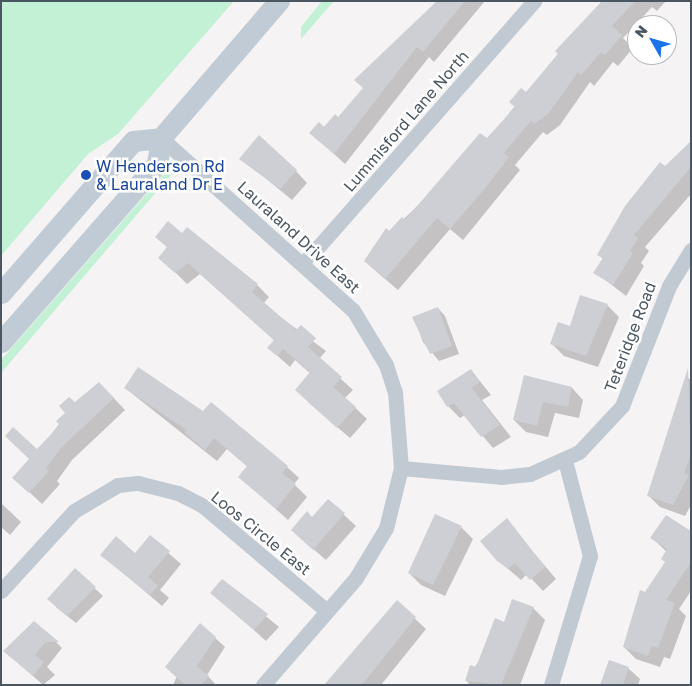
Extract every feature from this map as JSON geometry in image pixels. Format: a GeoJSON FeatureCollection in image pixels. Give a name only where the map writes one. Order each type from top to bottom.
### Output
{"type":"FeatureCollection","features":[{"type":"Feature","properties":{"kind":"main road"},"geometry":{"type":"LineString","coordinates":[[1,342],[157,164],[161,138],[279,1]]}},
{"type":"Feature","properties":{"kind":"main road"},"geometry":{"type":"LineString","coordinates":[[1,293],[133,141],[161,138]]}},
{"type":"Feature","properties":{"kind":"street","name":"Lummisford Lane North"},"geometry":{"type":"LineString","coordinates":[[304,264],[534,1]]}},
{"type":"Feature","properties":{"kind":"street","name":"Lauraland Drive East"},"geometry":{"type":"LineString","coordinates":[[161,138],[304,264],[353,310],[386,365],[400,418],[401,468],[379,541],[327,611],[263,685]]}},
{"type":"Feature","properties":{"kind":"street","name":"Teteridge Road"},"geometry":{"type":"LineString","coordinates":[[401,468],[501,478],[565,461],[594,440],[622,406],[669,286],[691,250]]}},
{"type":"Feature","properties":{"kind":"street"},"geometry":{"type":"LineString","coordinates":[[551,685],[590,556],[565,461]]}},
{"type":"Feature","properties":{"kind":"street","name":"Loos Circle East"},"geometry":{"type":"LineString","coordinates":[[1,591],[74,511],[112,488],[138,483],[178,493],[203,506],[327,611]]}},
{"type":"Feature","properties":{"kind":"green space"},"geometry":{"type":"Polygon","coordinates":[[[1,1],[234,1],[118,134],[88,154],[1,256],[1,1]]]}},
{"type":"Feature","properties":{"kind":"green space"},"geometry":{"type":"Polygon","coordinates":[[[322,1],[334,1],[301,39],[301,27],[322,1]]]}},
{"type":"Feature","properties":{"kind":"green space"},"geometry":{"type":"Polygon","coordinates":[[[176,169],[1,373],[1,360],[164,174],[176,169]]]}},
{"type":"Feature","properties":{"kind":"building"},"geometry":{"type":"Polygon","coordinates":[[[437,1],[465,1],[423,52],[417,47],[334,154],[309,133],[319,122],[324,127],[335,114],[338,117],[363,88],[354,80],[437,1]]]}},
{"type":"Feature","properties":{"kind":"building"},"geometry":{"type":"Polygon","coordinates":[[[602,1],[635,1],[612,26],[622,35],[605,55],[601,52],[581,75],[578,72],[549,113],[534,124],[531,121],[504,153],[509,157],[450,229],[437,218],[385,279],[364,261],[386,228],[389,231],[402,217],[405,220],[480,133],[487,138],[515,107],[509,102],[521,88],[526,92],[558,54],[555,51],[602,1]]]}},
{"type":"Feature","properties":{"kind":"building"},"geometry":{"type":"Polygon","coordinates":[[[259,135],[297,170],[280,189],[239,159],[259,135]]]}},
{"type":"Feature","properties":{"kind":"building"},"geometry":{"type":"Polygon","coordinates":[[[691,141],[691,167],[634,235],[638,238],[630,251],[633,253],[613,285],[593,273],[603,258],[597,255],[625,206],[660,162],[665,166],[691,141]]]}},
{"type":"Feature","properties":{"kind":"building"},"geometry":{"type":"Polygon","coordinates":[[[168,221],[182,233],[187,227],[258,284],[252,292],[296,330],[301,325],[316,338],[308,347],[342,377],[333,387],[356,407],[337,428],[295,390],[310,372],[283,349],[277,356],[267,348],[274,340],[188,263],[175,273],[158,258],[167,247],[155,237],[168,221]]]}},
{"type":"Feature","properties":{"kind":"building"},"geometry":{"type":"Polygon","coordinates":[[[580,295],[608,304],[586,356],[550,344],[558,322],[570,326],[580,295]]]}},
{"type":"Feature","properties":{"kind":"building"},"geometry":{"type":"Polygon","coordinates":[[[438,307],[452,346],[430,354],[412,317],[438,307]]]}},
{"type":"Feature","properties":{"kind":"building"},"geometry":{"type":"Polygon","coordinates":[[[138,367],[203,411],[211,402],[288,466],[282,473],[296,484],[276,509],[238,477],[247,466],[214,438],[205,450],[185,433],[187,430],[124,388],[138,367]]]}},
{"type":"Feature","properties":{"kind":"building"},"geometry":{"type":"Polygon","coordinates":[[[688,368],[691,455],[684,474],[689,475],[673,505],[647,496],[688,368]]]}},
{"type":"Feature","properties":{"kind":"building"},"geometry":{"type":"Polygon","coordinates":[[[471,369],[480,382],[472,388],[500,425],[481,437],[454,403],[447,407],[437,391],[471,369]]]}},
{"type":"Feature","properties":{"kind":"building"},"geometry":{"type":"Polygon","coordinates":[[[524,375],[572,387],[568,407],[543,402],[537,426],[513,420],[524,375]]]}},
{"type":"Feature","properties":{"kind":"building"},"geometry":{"type":"Polygon","coordinates":[[[99,382],[114,398],[61,448],[46,468],[49,471],[29,493],[12,478],[29,459],[5,436],[13,427],[37,449],[60,425],[56,421],[65,413],[59,406],[69,397],[75,402],[99,382]]]}},
{"type":"Feature","properties":{"kind":"building"},"geometry":{"type":"Polygon","coordinates":[[[328,499],[345,513],[313,550],[291,530],[307,511],[312,517],[328,499]]]}},
{"type":"Feature","properties":{"kind":"building"},"geometry":{"type":"Polygon","coordinates":[[[435,514],[462,526],[433,585],[408,573],[435,514]]]}},
{"type":"Feature","properties":{"kind":"building"},"geometry":{"type":"Polygon","coordinates":[[[666,515],[691,531],[691,562],[666,600],[675,603],[658,648],[652,646],[648,656],[623,647],[640,590],[645,592],[665,562],[661,559],[667,549],[650,538],[666,515]]]}},
{"type":"Feature","properties":{"kind":"building"},"geometry":{"type":"Polygon","coordinates":[[[507,518],[545,567],[530,580],[515,563],[508,569],[497,561],[480,541],[507,518]]]}},
{"type":"Feature","properties":{"kind":"building"},"geometry":{"type":"Polygon","coordinates":[[[150,535],[170,551],[148,577],[158,586],[150,595],[100,555],[116,536],[135,553],[150,535]]]}},
{"type":"Feature","properties":{"kind":"building"},"geometry":{"type":"Polygon","coordinates":[[[75,568],[96,587],[67,616],[47,599],[75,568]]]}},
{"type":"Feature","properties":{"kind":"building"},"geometry":{"type":"Polygon","coordinates":[[[222,579],[268,614],[254,630],[210,593],[222,579]]]}},
{"type":"Feature","properties":{"kind":"building"},"geometry":{"type":"Polygon","coordinates":[[[512,599],[534,607],[501,685],[465,681],[470,665],[476,667],[495,618],[504,622],[512,599]]]}},
{"type":"Feature","properties":{"kind":"building"},"geometry":{"type":"Polygon","coordinates":[[[397,600],[416,617],[362,685],[324,685],[397,600]]]}},
{"type":"Feature","properties":{"kind":"building"},"geometry":{"type":"Polygon","coordinates":[[[34,621],[59,642],[46,642],[35,655],[44,662],[33,676],[3,651],[34,621]]]}},
{"type":"Feature","properties":{"kind":"building"},"geometry":{"type":"Polygon","coordinates":[[[200,623],[216,637],[197,666],[209,676],[201,685],[185,685],[165,667],[200,623]]]}},
{"type":"Feature","properties":{"kind":"building"},"geometry":{"type":"Polygon","coordinates":[[[609,660],[629,667],[623,685],[600,685],[609,660]]]}},
{"type":"Feature","properties":{"kind":"place","name":"W Henderson Rd & Lauraland Dr E"},"geometry":{"type":"Point","coordinates":[86,175]}}]}
